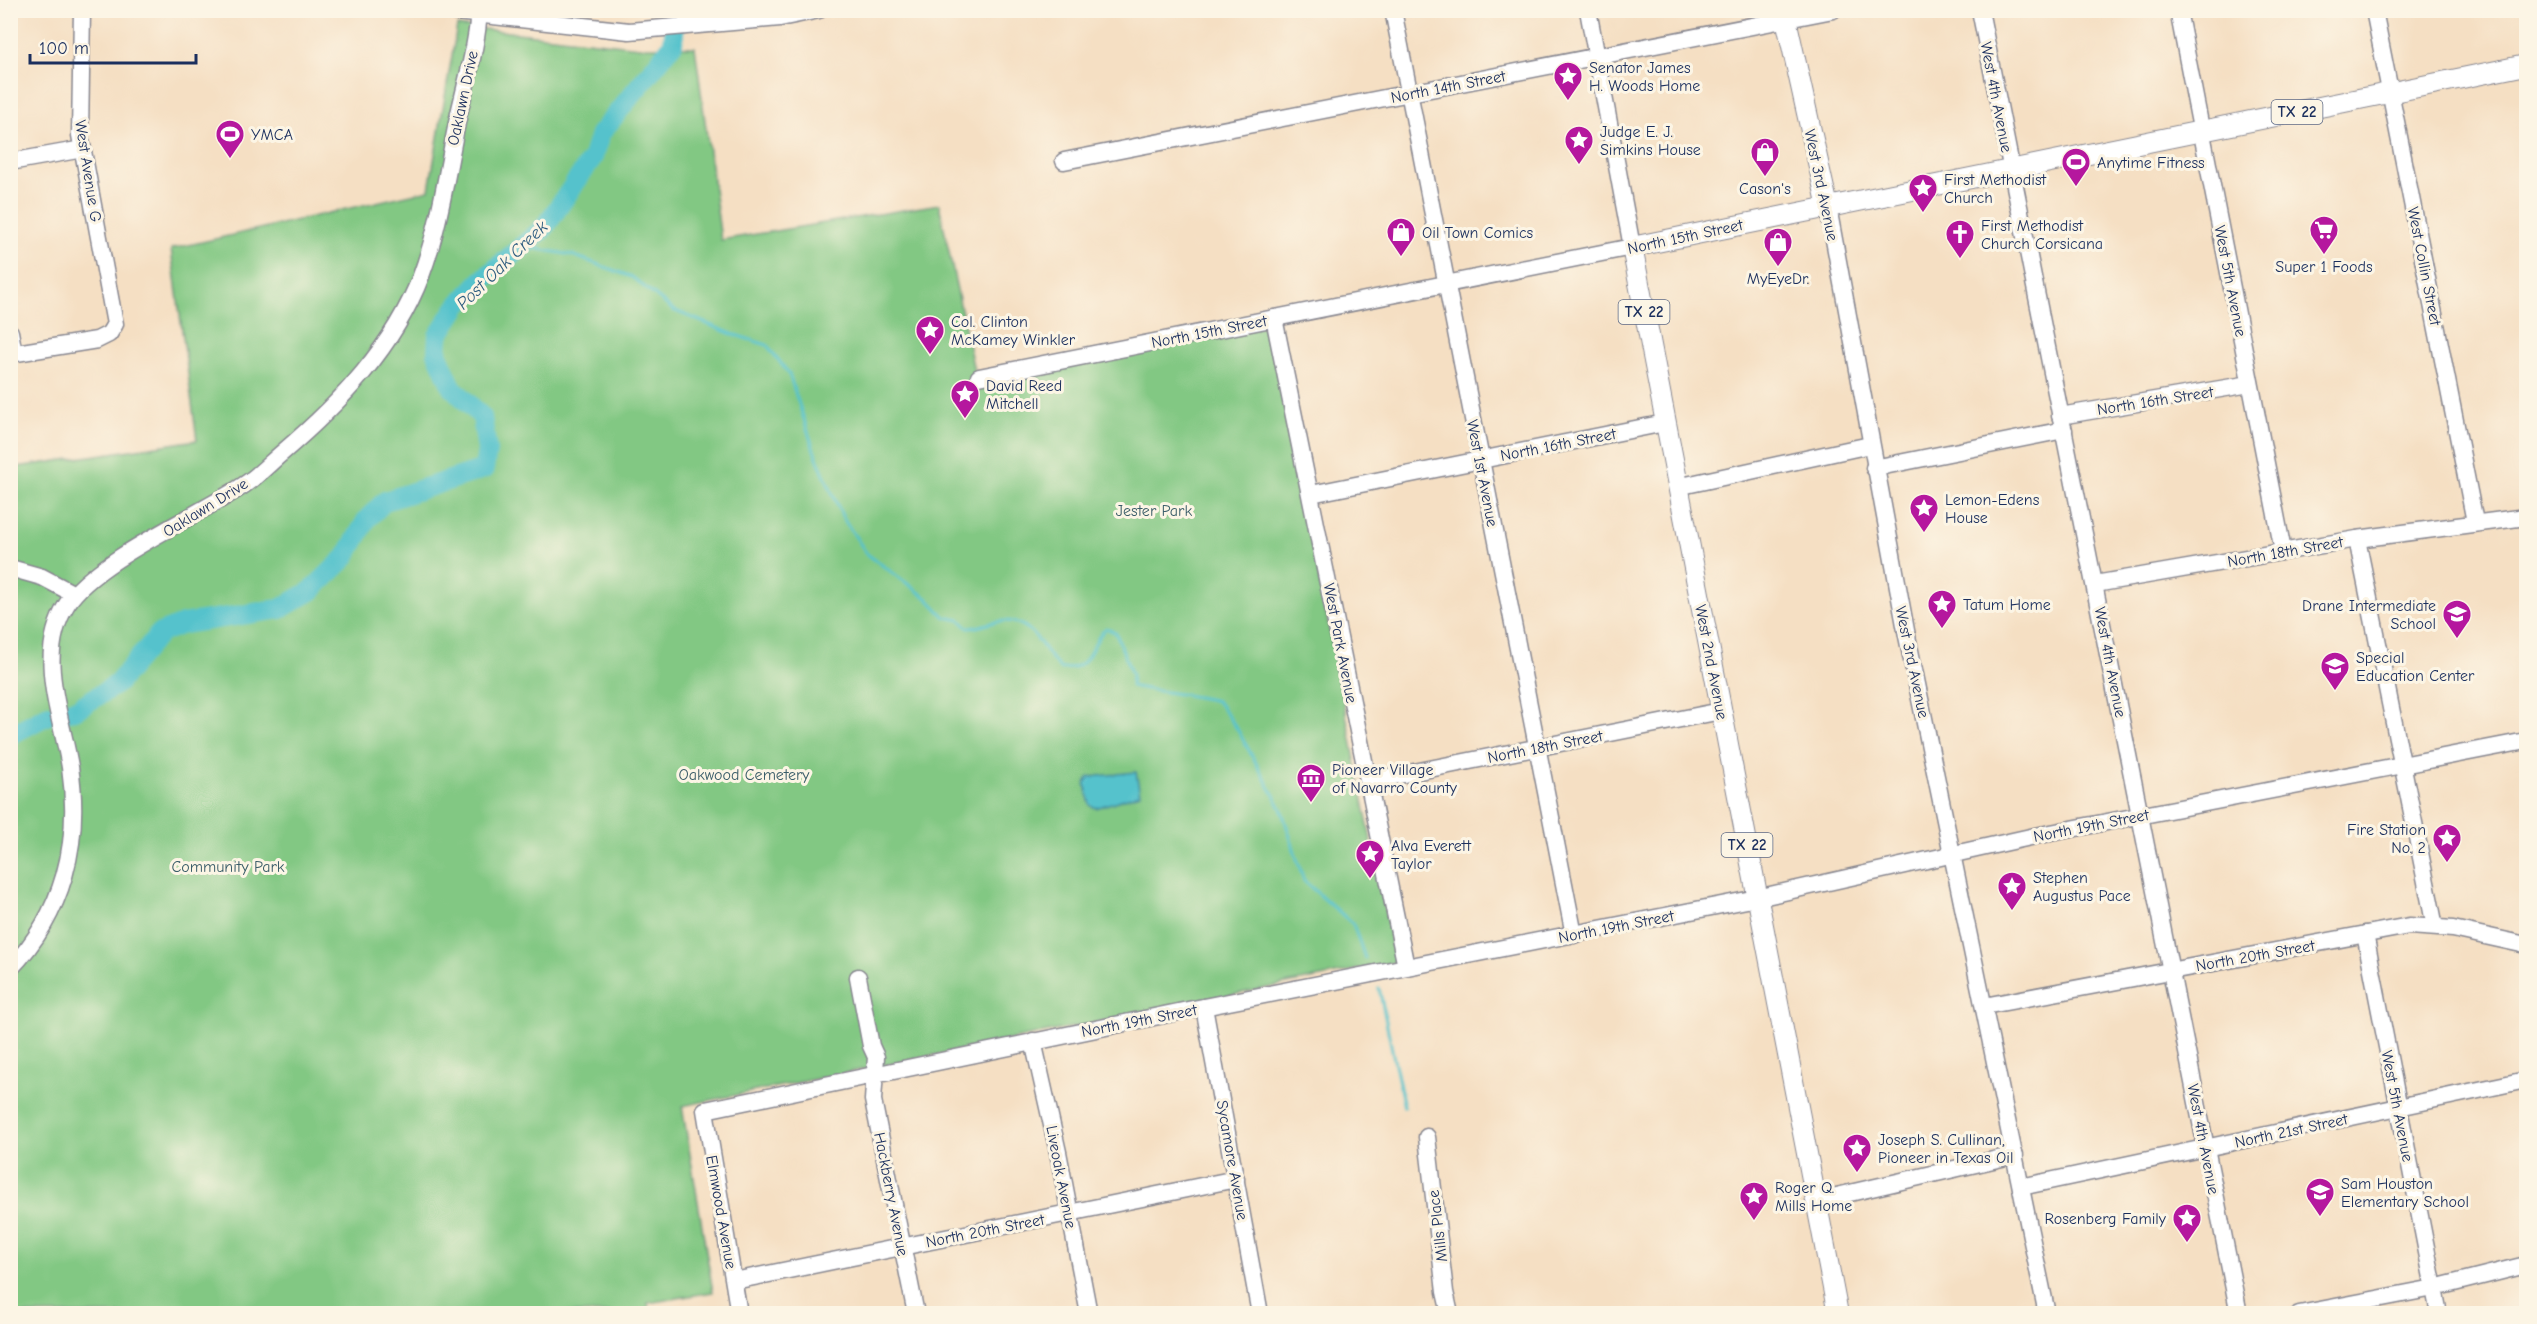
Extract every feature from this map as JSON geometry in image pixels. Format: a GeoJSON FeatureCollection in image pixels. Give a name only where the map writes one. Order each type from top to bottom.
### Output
{"type":"FeatureCollection","features":[{"type":"Feature","properties":{"kind":"main road","name":"West 3rd Avenue"},"geometry":{"type":"LineString","coordinates":[[1785,15],[1828,207]]}},
{"type":"Feature","properties":{"kind":"main road","name":"TX 22"},"geometry":{"type":"LineString","coordinates":[[2391,93],[2526,65]]}},
{"type":"Feature","properties":{"kind":"main road","name":"North 15th Street"},"geometry":{"type":"LineString","coordinates":[[1632,247],[2391,93]]}},
{"type":"Feature","properties":{"kind":"main road","name":"West 2nd Avenue"},"geometry":{"type":"LineString","coordinates":[[1632,247],[1838,1314]]}},
{"type":"Feature","properties":{"kind":"street","name":"West Avenue G"},"geometry":{"type":"LineString","coordinates":[[12,353],[97,340],[114,329],[114,313],[83,149],[79,106],[82,10]]}},
{"type":"Feature","properties":{"kind":"street"},"geometry":{"type":"LineString","coordinates":[[438,10],[629,32],[780,18],[819,10]]}},
{"type":"Feature","properties":{"kind":"street","name":"West 1st Avenue"},"geometry":{"type":"LineString","coordinates":[[1393,10],[1574,934]]}},
{"type":"Feature","properties":{"kind":"street","name":"West 2nd Avenue"},"geometry":{"type":"LineString","coordinates":[[1588,10],[1632,247]]}},
{"type":"Feature","properties":{"kind":"street","name":"North 14th Street"},"geometry":{"type":"LineString","coordinates":[[1064,161],[1596,57],[1785,15],[1833,10]]}},
{"type":"Feature","properties":{"kind":"street","name":"West 4th Avenue"},"geometry":{"type":"LineString","coordinates":[[1980,10],[2142,815],[2239,1314]]}},
{"type":"Feature","properties":{"kind":"street","name":"West 5th Avenue"},"geometry":{"type":"LineString","coordinates":[[2178,10],[2283,551]]}},
{"type":"Feature","properties":{"kind":"street","name":"West Collin Street"},"geometry":{"type":"LineString","coordinates":[[2374,10],[2475,522]]}},
{"type":"Feature","properties":{"kind":"street","name":"Oaklawn Drive"},"geometry":{"type":"LineString","coordinates":[[10,969],[30,946],[53,910],[68,868],[74,839],[71,778],[54,693],[51,658],[53,639],[59,620],[74,594],[106,567],[246,484],[345,394],[386,342],[412,298],[428,254],[478,14]]}},
{"type":"Feature","properties":{"kind":"street"},"geometry":{"type":"LineString","coordinates":[[10,162],[83,149]]}},
{"type":"Feature","properties":{"kind":"street","name":"West 3rd Avenue"},"geometry":{"type":"LineString","coordinates":[[1828,207],[1874,468],[2047,1314]]}},
{"type":"Feature","properties":{"kind":"street","name":"North 15th Street"},"geometry":{"type":"LineString","coordinates":[[979,377],[1632,247]]}},
{"type":"Feature","properties":{"kind":"street","name":"West Park Avenue"},"geometry":{"type":"LineString","coordinates":[[1274,318],[1406,968]]}},
{"type":"Feature","properties":{"kind":"street"},"geometry":{"type":"LineString","coordinates":[[10,332],[12,353]]}},
{"type":"Feature","properties":{"kind":"street","name":"North 16th Street"},"geometry":{"type":"LineString","coordinates":[[1874,468],[2062,423],[2250,384]]}},
{"type":"Feature","properties":{"kind":"street","name":"North 16th Street"},"geometry":{"type":"LineString","coordinates":[[1311,495],[1665,423]]}},
{"type":"Feature","properties":{"kind":"street"},"geometry":{"type":"LineString","coordinates":[[1677,488],[1870,445]]}},
{"type":"Feature","properties":{"kind":"street","name":"North 18th Street"},"geometry":{"type":"LineString","coordinates":[[2095,584],[2357,538],[2526,517]]}},
{"type":"Feature","properties":{"kind":"street"},"geometry":{"type":"LineString","coordinates":[[2357,538],[2435,927]]}},
{"type":"Feature","properties":{"kind":"street"},"geometry":{"type":"LineString","coordinates":[[10,568],[42,577],[74,594]]}},
{"type":"Feature","properties":{"kind":"street","name":"North 18th Street"},"geometry":{"type":"LineString","coordinates":[[1369,781],[1721,711]]}},
{"type":"Feature","properties":{"kind":"street","name":"North 19th Street"},"geometry":{"type":"LineString","coordinates":[[705,1110],[1033,1041],[1757,898],[2142,815],[2526,741]]}},
{"type":"Feature","properties":{"kind":"street","name":"North 20th Street"},"geometry":{"type":"LineString","coordinates":[[1984,1006],[2409,926],[2435,927],[2526,945]]}},
{"type":"Feature","properties":{"kind":"street","name":"West 5th Avenue"},"geometry":{"type":"LineString","coordinates":[[2365,934],[2439,1314]]}},
{"type":"Feature","properties":{"kind":"street"},"geometry":{"type":"LineString","coordinates":[[858,978],[871,1046],[876,1057],[875,1074]]}},
{"type":"Feature","properties":{"kind":"street","name":"Sycamore Avenue"},"geometry":{"type":"LineString","coordinates":[[1204,1007],[1260,1314]]}},
{"type":"Feature","properties":{"kind":"street","name":"Liveoak Avenue"},"geometry":{"type":"LineString","coordinates":[[1033,1041],[1089,1314]]}},
{"type":"Feature","properties":{"kind":"street","name":"Hackberry Avenue"},"geometry":{"type":"LineString","coordinates":[[875,1074],[873,1100],[915,1314]]}},
{"type":"Feature","properties":{"kind":"street","name":"North 21st Street"},"geometry":{"type":"LineString","coordinates":[[2021,1187],[2526,1080]]}},
{"type":"Feature","properties":{"kind":"street","name":"Elmwood Avenue"},"geometry":{"type":"LineString","coordinates":[[705,1110],[739,1314]]}},
{"type":"Feature","properties":{"kind":"street","name":"Mills Place"},"geometry":{"type":"LineString","coordinates":[[1427,1137],[1442,1271],[1450,1314]]}},
{"type":"Feature","properties":{"kind":"street"},"geometry":{"type":"LineString","coordinates":[[1815,1201],[2015,1155]]}},
{"type":"Feature","properties":{"kind":"street","name":"North 20th Street"},"geometry":{"type":"LineString","coordinates":[[734,1281],[1236,1179]]}},
{"type":"Feature","properties":{"kind":"street"},"geometry":{"type":"LineString","coordinates":[[2299,1314],[2434,1288],[2526,1265]]}},
{"type":"Feature","properties":{"kind":"green space"},"geometry":{"type":"Polygon","coordinates":[[[457,26],[640,47],[695,47],[721,240],[939,204],[977,385],[1269,325],[1395,962],[682,1106],[713,1292],[648,1303],[649,1313],[11,1314],[11,468],[197,440],[171,249],[429,190],[457,26]]]}},
{"type":"Feature","properties":{"kind":"water"},"geometry":{"type":"Polygon","coordinates":[[[1136,772],[1140,794],[1096,808],[1090,805],[1085,783],[1089,777],[1136,772]]]}},
{"type":"Feature","properties":{"kind":"waterway","name":"Post Oak Creek"},"geometry":{"type":"LineString","coordinates":[[68,711],[75,710],[117,684],[160,633],[183,624],[280,609],[311,591],[346,557],[367,519],[385,501],[484,469],[487,450],[482,417],[452,387],[437,353],[438,336],[458,305],[481,281],[544,228],[593,157],[600,134],[673,44],[676,10]]}},
{"type":"Feature","properties":{"kind":"waterway"},"geometry":{"type":"LineString","coordinates":[[521,246],[572,255],[632,277],[673,310],[732,334],[767,345],[789,374],[815,453],[843,518],[867,554],[927,598],[945,617],[960,620],[968,628],[1004,621],[1024,626],[1061,669],[1071,668],[1084,662],[1106,628],[1116,633],[1132,675],[1131,686],[1217,701],[1236,727],[1281,808],[1304,881],[1353,924],[1365,958]]}},
{"type":"Feature","properties":{"kind":"waterway","name":"Post Oak Creek"},"geometry":{"type":"LineString","coordinates":[[10,735],[48,715]]}},
{"type":"Feature","properties":{"kind":"waterway"},"geometry":{"type":"LineString","coordinates":[[1379,988],[1404,1107]]}},
{"type":"Feature","properties":{"kind":"place","name":"Senator James H. Woods Home"},"geometry":{"type":"Point","coordinates":[1568,102]}},
{"type":"Feature","properties":{"kind":"place","name":"YMCA"},"geometry":{"type":"Point","coordinates":[230,160]}},
{"type":"Feature","properties":{"kind":"place","name":"Judge E. J. Simkins House"},"geometry":{"type":"Point","coordinates":[1579,166]}},
{"type":"Feature","properties":{"kind":"place","name":"Cason's"},"geometry":{"type":"Point","coordinates":[1765,178]}},
{"type":"Feature","properties":{"kind":"place","name":"Anytime Fitness"},"geometry":{"type":"Point","coordinates":[2076,188]}},
{"type":"Feature","properties":{"kind":"place","name":"First Methodist Church"},"geometry":{"type":"Point","coordinates":[1923,214]}},
{"type":"Feature","properties":{"kind":"place","name":"Super 1 Foods"},"geometry":{"type":"Point","coordinates":[2324,256]}},
{"type":"Feature","properties":{"kind":"place","name":"Oil Town Comics"},"geometry":{"type":"Point","coordinates":[1401,258]}},
{"type":"Feature","properties":{"kind":"place","name":"First Methodist Church Corsicana"},"geometry":{"type":"Point","coordinates":[1960,260]}},
{"type":"Feature","properties":{"kind":"place","name":"MyEyeDr."},"geometry":{"type":"Point","coordinates":[1778,268]}},
{"type":"Feature","properties":{"kind":"place","name":"Col. Clinton McKamey Winkler"},"geometry":{"type":"Point","coordinates":[930,356]}},
{"type":"Feature","properties":{"kind":"place","name":"David Reed Mitchell"},"geometry":{"type":"Point","coordinates":[965,420]}},
{"type":"Feature","properties":{"kind":"place","name":"Lemon-Edens House"},"geometry":{"type":"Point","coordinates":[1924,534]}},
{"type":"Feature","properties":{"kind":"place","name":"Tatum Home"},"geometry":{"type":"Point","coordinates":[1942,630]}},
{"type":"Feature","properties":{"kind":"place","name":"Drane Intermediate School"},"geometry":{"type":"Point","coordinates":[2457,640]}},
{"type":"Feature","properties":{"kind":"place","name":"Special Education Center"},"geometry":{"type":"Point","coordinates":[2335,692]}},
{"type":"Feature","properties":{"kind":"place","name":"Pioneer Village of Navarro County"},"geometry":{"type":"Point","coordinates":[1311,804]}},
{"type":"Feature","properties":{"kind":"place","name":"Fire Station No. 2"},"geometry":{"type":"Point","coordinates":[2447,864]}},
{"type":"Feature","properties":{"kind":"place","name":"Alva Everett Taylor"},"geometry":{"type":"Point","coordinates":[1370,880]}},
{"type":"Feature","properties":{"kind":"place","name":"Stephen Augustus Pace"},"geometry":{"type":"Point","coordinates":[2012,912]}},
{"type":"Feature","properties":{"kind":"place","name":"Joseph S. Cullinan, Pioneer in Texas Oil"},"geometry":{"type":"Point","coordinates":[1857,1174]}},
{"type":"Feature","properties":{"kind":"place","name":"Sam Houston Elementary School"},"geometry":{"type":"Point","coordinates":[2320,1218]}},
{"type":"Feature","properties":{"kind":"place","name":"Roger Q. Mills Home"},"geometry":{"type":"Point","coordinates":[1754,1222]}},
{"type":"Feature","properties":{"kind":"place","name":"Rosenberg Family"},"geometry":{"type":"Point","coordinates":[2187,1244]}},
{"type":"Feature","properties":{"kind":"park label","name":"Jester Park"},"geometry":{"type":"Point","coordinates":[1154,510]}},
{"type":"Feature","properties":{"kind":"park label","name":"Oakwood Cemetery"},"geometry":{"type":"Point","coordinates":[744,774]}},
{"type":"Feature","properties":{"kind":"park label","name":"Community Park"},"geometry":{"type":"Point","coordinates":[228,866]}}]}
